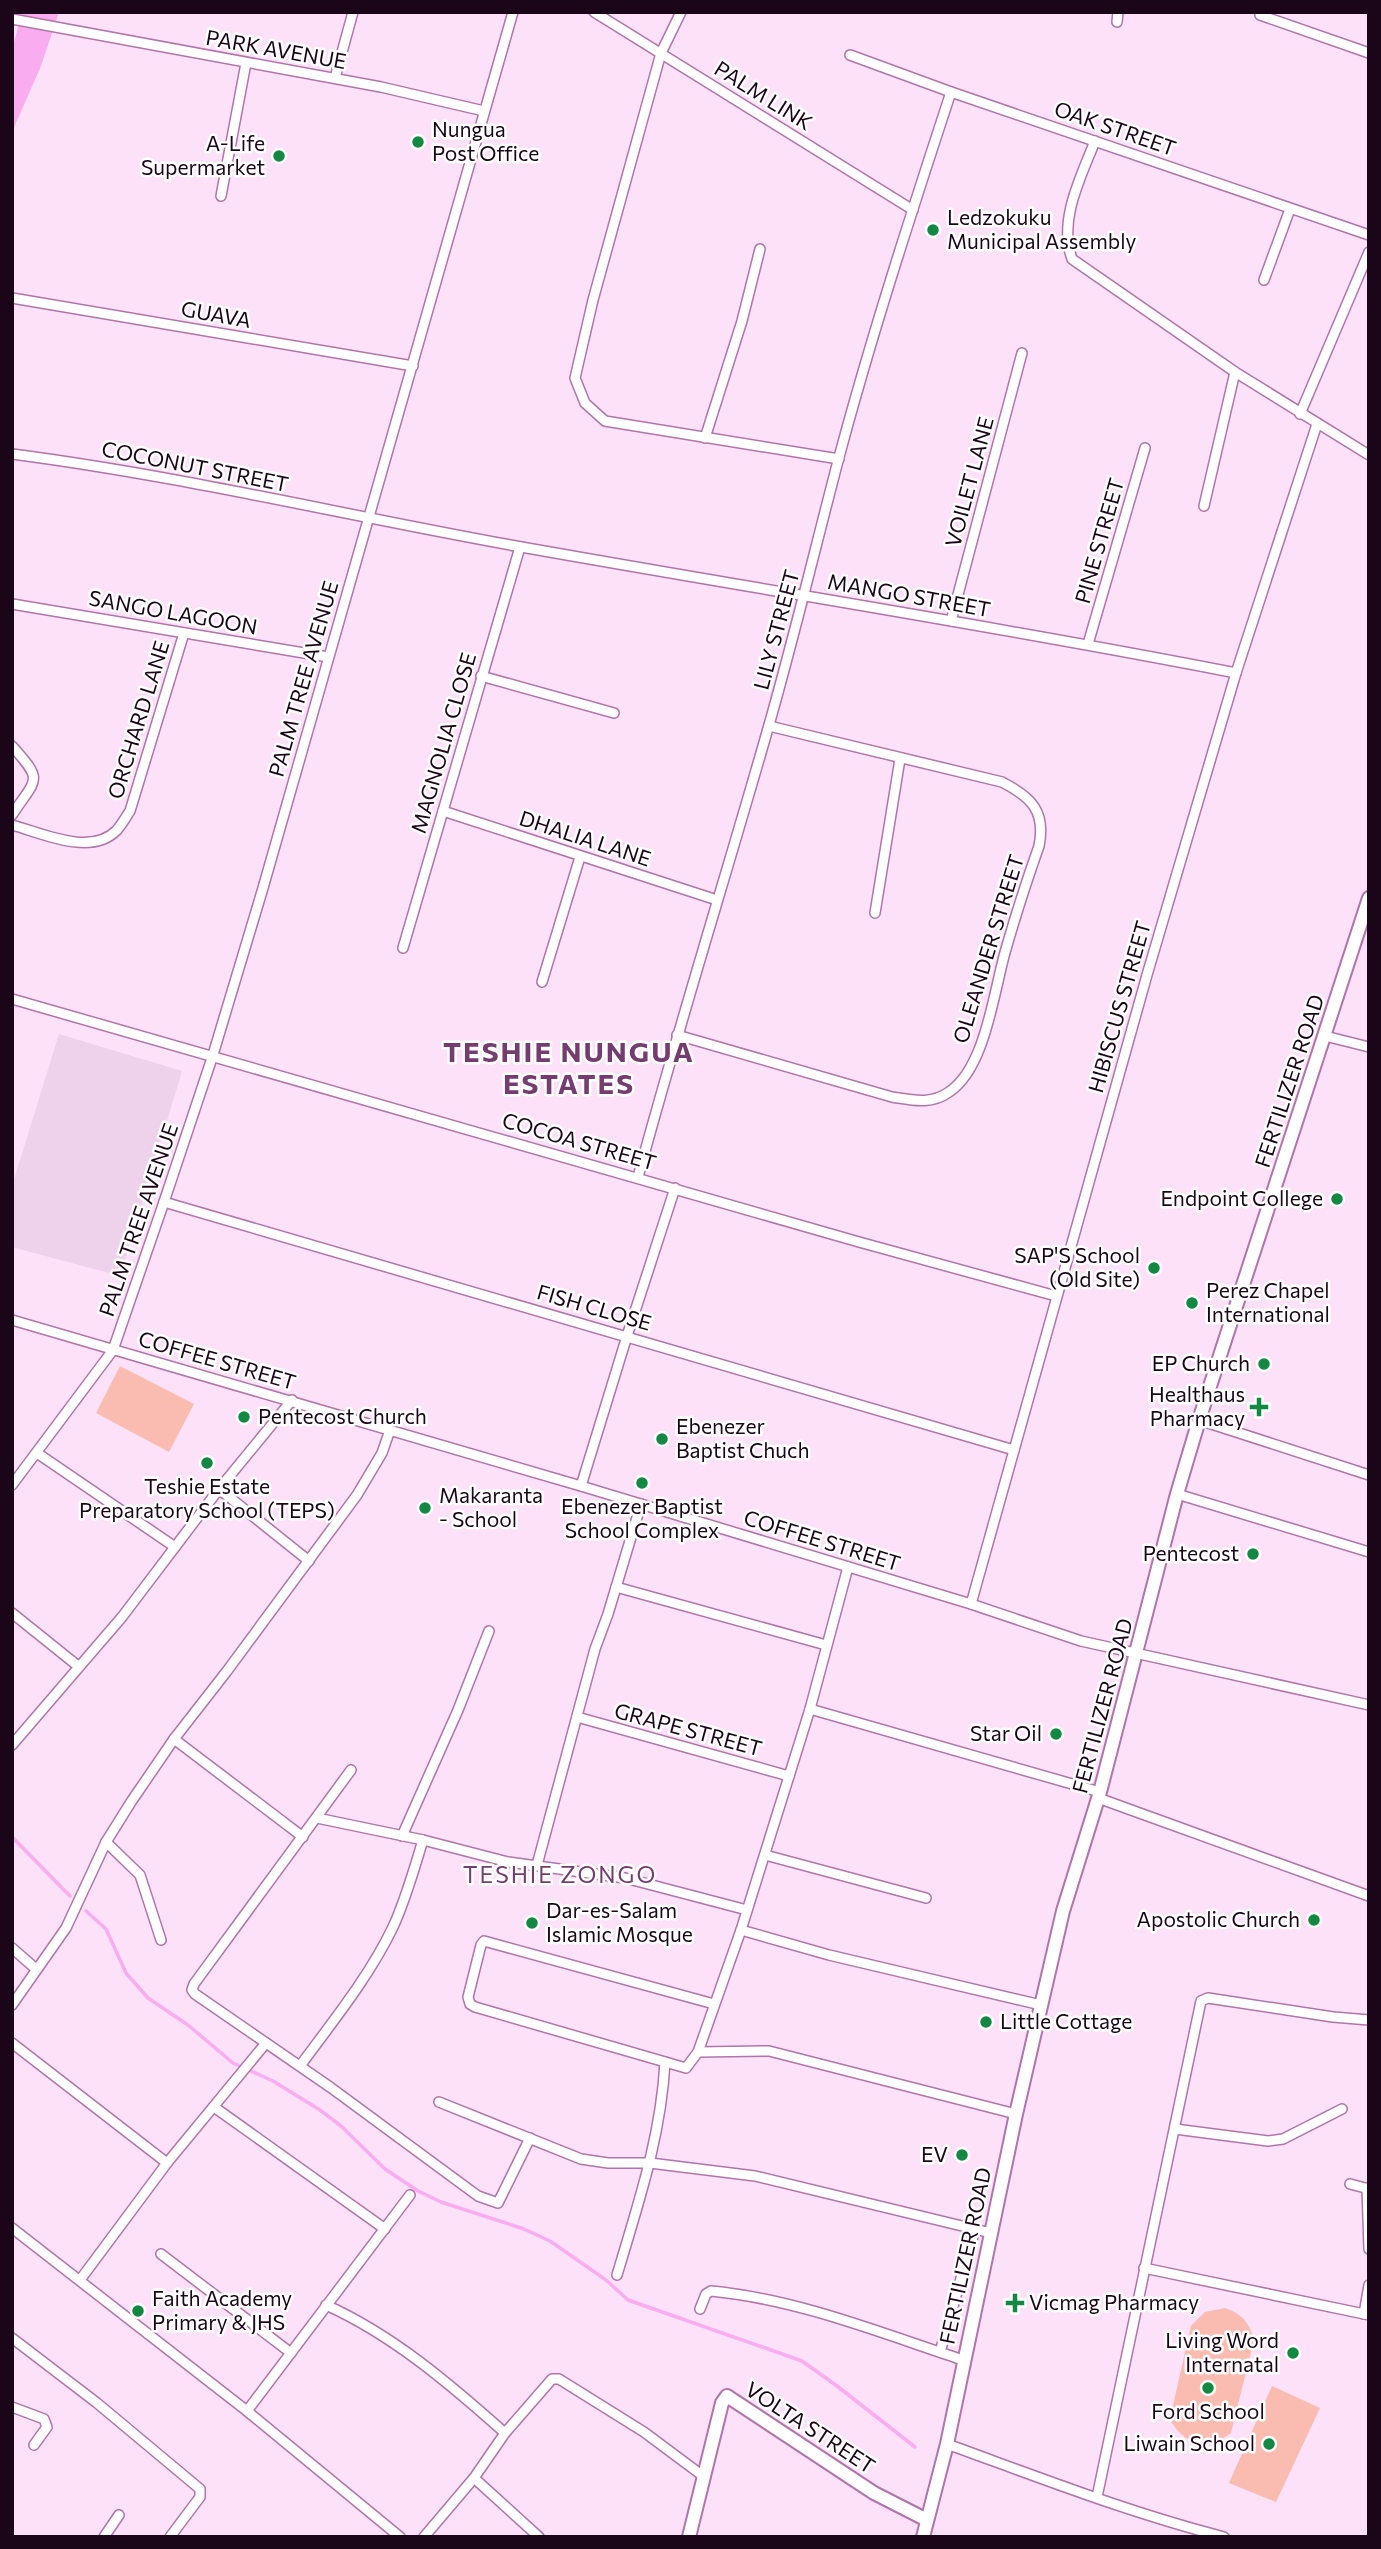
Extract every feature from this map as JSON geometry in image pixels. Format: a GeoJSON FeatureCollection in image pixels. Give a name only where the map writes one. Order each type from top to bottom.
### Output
{"type":"FeatureCollection","features":[{"type":"Feature","properties":{"kind":"street"},"geometry":{"type":"LineString","coordinates":[[335,78],[353,12]]}},
{"type":"Feature","properties":{"kind":"street","name":"PALM TREE AVENUE"},"geometry":{"type":"LineString","coordinates":[[12,1485],[113,1350],[164,1202],[212,1058],[513,12]]}},
{"type":"Feature","properties":{"kind":"street","name":"PALM LINK"},"geometry":{"type":"LineString","coordinates":[[594,12],[913,210]]}},
{"type":"Feature","properties":{"kind":"street"},"geometry":{"type":"LineString","coordinates":[[681,12],[661,53],[587,322],[575,378],[585,403],[606,421],[839,459]]}},
{"type":"Feature","properties":{"kind":"street"},"geometry":{"type":"LineString","coordinates":[[1261,15],[1369,53]]}},
{"type":"Feature","properties":{"kind":"street","name":"PARK AVENUE"},"geometry":{"type":"LineString","coordinates":[[13,19],[246,64],[335,78],[484,111]]}},
{"type":"Feature","properties":{"kind":"street","name":"OAK STREET"},"geometry":{"type":"LineString","coordinates":[[850,55],[1369,235]]}},
{"type":"Feature","properties":{"kind":"street"},"geometry":{"type":"LineString","coordinates":[[221,196],[246,64]]}},
{"type":"Feature","properties":{"kind":"street","name":"LILY STREET"},"geometry":{"type":"LineString","coordinates":[[638,1177],[677,1035],[769,726],[839,459],[951,92]]}},
{"type":"Feature","properties":{"kind":"street"},"geometry":{"type":"LineString","coordinates":[[1095,141],[1067,225],[1067,244],[1072,259],[1235,372],[1369,456]]}},
{"type":"Feature","properties":{"kind":"street"},"geometry":{"type":"LineString","coordinates":[[1264,280],[1290,209]]}},
{"type":"Feature","properties":{"kind":"street"},"geometry":{"type":"LineString","coordinates":[[705,438],[742,321],[760,249]]}},
{"type":"Feature","properties":{"kind":"street"},"geometry":{"type":"LineString","coordinates":[[1300,414],[1369,252]]}},
{"type":"Feature","properties":{"kind":"street","name":"GUAVA"},"geometry":{"type":"LineString","coordinates":[[12,298],[413,366]]}},
{"type":"Feature","properties":{"kind":"street","name":"VOILET LANE"},"geometry":{"type":"LineString","coordinates":[[951,621],[1022,353]]}},
{"type":"Feature","properties":{"kind":"street"},"geometry":{"type":"LineString","coordinates":[[1204,506],[1235,372]]}},
{"type":"Feature","properties":{"kind":"street","name":"HIBISCUS STREET"},"geometry":{"type":"LineString","coordinates":[[971,1604],[1056,1296],[1236,673],[1317,424]]}},
{"type":"Feature","properties":{"kind":"street","name":"PINE STREET"},"geometry":{"type":"LineString","coordinates":[[1088,644],[1145,448]]}},
{"type":"Feature","properties":{"kind":"street","name":"COCONUT STREET"},"geometry":{"type":"LineString","coordinates":[[12,454],[182,481],[369,519]]}},
{"type":"Feature","properties":{"kind":"street","name":"MANGO STREET"},"geometry":{"type":"LineString","coordinates":[[369,519],[1088,644],[1236,673]]}},
{"type":"Feature","properties":{"kind":"street","name":"MAGNOLIA CLOSE"},"geometry":{"type":"LineString","coordinates":[[403,948],[520,547]]}},
{"type":"Feature","properties":{"kind":"street","name":"SANGO LAGOON"},"geometry":{"type":"LineString","coordinates":[[12,604],[328,656]]}},
{"type":"Feature","properties":{"kind":"street","name":"ORCHARD LANE"},"geometry":{"type":"LineString","coordinates":[[12,825],[73,842],[99,841],[116,831],[130,811],[184,634]]}},
{"type":"Feature","properties":{"kind":"street"},"geometry":{"type":"LineString","coordinates":[[481,676],[614,713]]}},
{"type":"Feature","properties":{"kind":"street","name":"OLEANDER STREET"},"geometry":{"type":"LineString","coordinates":[[677,1035],[892,1097],[927,1102],[950,1092],[969,1072],[983,1037],[1006,948],[1042,830],[1037,809],[1021,792],[1002,782],[769,726]]}},
{"type":"Feature","properties":{"kind":"street"},"geometry":{"type":"LineString","coordinates":[[12,746],[35,776],[12,814]]}},
{"type":"Feature","properties":{"kind":"street"},"geometry":{"type":"LineString","coordinates":[[875,913],[900,759]]}},
{"type":"Feature","properties":{"kind":"street","name":"DHALIA LANE"},"geometry":{"type":"LineString","coordinates":[[443,811],[717,900]]}},
{"type":"Feature","properties":{"kind":"street"},"geometry":{"type":"LineString","coordinates":[[542,982],[580,857]]}},
{"type":"Feature","properties":{"kind":"street","name":"FERTILIZER ROAD"},"geometry":{"type":"LineString","coordinates":[[923,2537],[947,2444],[1016,2114],[1063,1911],[1099,1795],[1177,1494],[1199,1420],[1369,898]]}},
{"type":"Feature","properties":{"kind":"street","name":"COCOA STREET"},"geometry":{"type":"LineString","coordinates":[[12,999],[1056,1296]]}},
{"type":"Feature","properties":{"kind":"street"},"geometry":{"type":"LineString","coordinates":[[1325,1036],[1369,1047]]}},
{"type":"Feature","properties":{"kind":"street"},"geometry":{"type":"LineString","coordinates":[[581,1486],[626,1336],[675,1188]]}},
{"type":"Feature","properties":{"kind":"street","name":"FISH CLOSE"},"geometry":{"type":"LineString","coordinates":[[164,1202],[1014,1450]]}},
{"type":"Feature","properties":{"kind":"street","name":"COFFEE STREET"},"geometry":{"type":"LineString","coordinates":[[12,1320],[581,1486],[971,1604],[1081,1641],[1369,1705]]}},
{"type":"Feature","properties":{"kind":"street"},"geometry":{"type":"LineString","coordinates":[[12,1745],[129,1609],[219,1489],[292,1400]]}},
{"type":"Feature","properties":{"kind":"street"},"geometry":{"type":"LineString","coordinates":[[1199,1420],[1369,1475]]}},
{"type":"Feature","properties":{"kind":"street"},"geometry":{"type":"LineString","coordinates":[[12,2005],[66,1928],[106,1842],[174,1740],[309,1561],[373,1470],[390,1430]]}},
{"type":"Feature","properties":{"kind":"street"},"geometry":{"type":"LineString","coordinates":[[37,1453],[175,1548]]}},
{"type":"Feature","properties":{"kind":"street"},"geometry":{"type":"LineString","coordinates":[[219,1489],[309,1561]]}},
{"type":"Feature","properties":{"kind":"street"},"geometry":{"type":"LineString","coordinates":[[1177,1494],[1369,1552]]}},
{"type":"Feature","properties":{"kind":"street"},"geometry":{"type":"LineString","coordinates":[[537,1865],[595,1649],[640,1504]]}},
{"type":"Feature","properties":{"kind":"street"},"geometry":{"type":"LineString","coordinates":[[714,2004],[484,1941],[468,1997],[470,2004],[475,2007],[686,2068],[698,2052],[741,1930],[810,1709],[848,1567]]}},
{"type":"Feature","properties":{"kind":"street"},"geometry":{"type":"LineString","coordinates":[[616,1587],[826,1645]]}},
{"type":"Feature","properties":{"kind":"street"},"geometry":{"type":"LineString","coordinates":[[12,1613],[78,1666]]}},
{"type":"Feature","properties":{"kind":"street"},"geometry":{"type":"LineString","coordinates":[[402,1836],[489,1631]]}},
{"type":"Feature","properties":{"kind":"street"},"geometry":{"type":"LineString","coordinates":[[810,1709],[1099,1795],[1369,1896]]}},
{"type":"Feature","properties":{"kind":"street","name":"GRAPE STREET"},"geometry":{"type":"LineString","coordinates":[[577,1717],[789,1776]]}},
{"type":"Feature","properties":{"kind":"street"},"geometry":{"type":"LineString","coordinates":[[174,1740],[303,1837]]}},
{"type":"Feature","properties":{"kind":"street"},"geometry":{"type":"LineString","coordinates":[[351,1770],[192,1990],[478,2196],[493,2203],[498,2203],[502,2198],[530,2138]]}},
{"type":"Feature","properties":{"kind":"street"},"geometry":{"type":"LineString","coordinates":[[317,1818],[422,1840],[508,1862],[625,1878],[747,1910]]}},
{"type":"Feature","properties":{"kind":"street"},"geometry":{"type":"LineString","coordinates":[[300,2066],[365,1977],[382,1947],[402,1902],[422,1840]]}},
{"type":"Feature","properties":{"kind":"street"},"geometry":{"type":"LineString","coordinates":[[106,1842],[140,1875],[161,1940]]}},
{"type":"Feature","properties":{"kind":"street"},"geometry":{"type":"LineString","coordinates":[[765,1855],[926,1898]]}},
{"type":"Feature","properties":{"kind":"street"},"geometry":{"type":"LineString","coordinates":[[741,1930],[829,1955],[1041,2005]]}},
{"type":"Feature","properties":{"kind":"street"},"geometry":{"type":"LineString","coordinates":[[12,1948],[36,1969]]}},
{"type":"Feature","properties":{"kind":"street"},"geometry":{"type":"LineString","coordinates":[[1097,2497],[1203,1998],[1369,2020]]}},
{"type":"Feature","properties":{"kind":"street"},"geometry":{"type":"LineString","coordinates":[[12,2043],[167,2163]]}},
{"type":"Feature","properties":{"kind":"street"},"geometry":{"type":"LineString","coordinates":[[80,2280],[167,2163],[266,2043]]}},
{"type":"Feature","properties":{"kind":"street"},"geometry":{"type":"LineString","coordinates":[[698,2052],[769,2051],[1016,2114]]}},
{"type":"Feature","properties":{"kind":"street"},"geometry":{"type":"LineString","coordinates":[[617,2275],[650,2163],[661,2114],[666,2062]]}},
{"type":"Feature","properties":{"kind":"street"},"geometry":{"type":"LineString","coordinates":[[439,2102],[582,2159],[608,2163],[650,2163],[755,2176],[991,2233]]}},
{"type":"Feature","properties":{"kind":"street"},"geometry":{"type":"LineString","coordinates":[[214,2107],[385,2229]]}},
{"type":"Feature","properties":{"kind":"street"},"geometry":{"type":"LineString","coordinates":[[1175,2129],[1268,2141],[1283,2139],[1342,2109]]}},
{"type":"Feature","properties":{"kind":"street"},"geometry":{"type":"LineString","coordinates":[[1350,2184],[1368,2189],[1366,2212],[1369,2249]]}},
{"type":"Feature","properties":{"kind":"street"},"geometry":{"type":"LineString","coordinates":[[247,2411],[410,2195]]}},
{"type":"Feature","properties":{"kind":"street"},"geometry":{"type":"LineString","coordinates":[[12,2228],[247,2411],[400,2537]]}},
{"type":"Feature","properties":{"kind":"street"},"geometry":{"type":"LineString","coordinates":[[940,2353],[975,2229]]}},
{"type":"Feature","properties":{"kind":"street"},"geometry":{"type":"LineString","coordinates":[[160,2254],[291,2353]]}},
{"type":"Feature","properties":{"kind":"street"},"geometry":{"type":"LineString","coordinates":[[1144,2268],[1366,2314],[1369,2285]]}},
{"type":"Feature","properties":{"kind":"street"},"geometry":{"type":"LineString","coordinates":[[700,2309],[710,2291],[761,2298],[963,2360]]}},
{"type":"Feature","properties":{"kind":"street"},"geometry":{"type":"LineString","coordinates":[[326,2305],[376,2330],[505,2433]]}},
{"type":"Feature","properties":{"kind":"street"},"geometry":{"type":"LineString","coordinates":[[12,2338],[88,2396],[200,2489],[200,2497],[170,2537]]}},
{"type":"Feature","properties":{"kind":"street"},"geometry":{"type":"LineString","coordinates":[[424,2537],[474,2478],[505,2433],[548,2382],[559,2379],[644,2432],[703,2476]]}},
{"type":"Feature","properties":{"kind":"street","name":"VOLTA STREET"},"geometry":{"type":"LineString","coordinates":[[689,2537],[722,2403],[727,2396],[874,2493],[927,2520]]}},
{"type":"Feature","properties":{"kind":"street"},"geometry":{"type":"LineString","coordinates":[[12,2407],[40,2416],[47,2424],[34,2445]]}},
{"type":"Feature","properties":{"kind":"street"},"geometry":{"type":"LineString","coordinates":[[947,2444],[1097,2497],[1185,2532],[1224,2537]]}},
{"type":"Feature","properties":{"kind":"street"},"geometry":{"type":"LineString","coordinates":[[474,2478],[539,2537]]}},
{"type":"Feature","properties":{"kind":"street"},"geometry":{"type":"LineString","coordinates":[[104,2537],[119,2515]]}},
{"type":"Feature","properties":{"kind":"shaded area"},"geometry":{"type":"Polygon","coordinates":[[[22,12],[59,12],[41,66],[12,132],[12,50],[22,12]]]}},
{"type":"Feature","properties":{"kind":"shaded area"},"geometry":{"type":"Polygon","coordinates":[[[59,1034],[182,1071],[120,1276],[12,1247],[12,1186],[59,1034]]]}},
{"type":"Feature","properties":{"kind":"shaded area"},"geometry":{"type":"Polygon","coordinates":[[[120,1366],[194,1404],[169,1452],[96,1413],[120,1366]]]}},
{"type":"Feature","properties":{"kind":"shaded area"},"geometry":{"type":"Polygon","coordinates":[[[1225,2308],[1244,2320],[1254,2340],[1231,2433],[1213,2442],[1197,2442],[1182,2435],[1170,2419],[1191,2326],[1205,2312],[1225,2308]]]}},
{"type":"Feature","properties":{"kind":"shaded area"},"geometry":{"type":"Polygon","coordinates":[[[1272,2386],[1320,2408],[1276,2502],[1229,2483],[1272,2386]]]}},
{"type":"Feature","properties":{"kind":"waterway"},"geometry":{"type":"LineString","coordinates":[[12,1837],[70,1896]]}},
{"type":"Feature","properties":{"kind":"waterway"},"geometry":{"type":"LineString","coordinates":[[86,1911],[106,1929],[126,1973],[148,1998],[188,2025],[233,2063],[273,2081],[320,2110],[341,2126],[385,2169],[418,2191],[441,2202],[524,2229],[550,2241],[606,2280],[628,2300],[802,2361],[915,2447]]}},
{"type":"Feature","properties":{"kind":"place","name":"Nungua Post Office"},"geometry":{"type":"Point","coordinates":[418,142]}},
{"type":"Feature","properties":{"kind":"place","name":"A-Life Supermarket"},"geometry":{"type":"Point","coordinates":[279,156]}},
{"type":"Feature","properties":{"kind":"place","name":"Ledzokuku Municipal Assembly"},"geometry":{"type":"Point","coordinates":[933,230]}},
{"type":"Feature","properties":{"kind":"place","name":"Endpoint College"},"geometry":{"type":"Point","coordinates":[1337,1199]}},
{"type":"Feature","properties":{"kind":"place","name":"SAP'S School (Old Site)"},"geometry":{"type":"Point","coordinates":[1154,1268]}},
{"type":"Feature","properties":{"kind":"place","name":"Perez Chapel International"},"geometry":{"type":"Point","coordinates":[1192,1303]}},
{"type":"Feature","properties":{"kind":"place","name":"EP Church"},"geometry":{"type":"Point","coordinates":[1264,1364]}},
{"type":"Feature","properties":{"kind":"place","name":"Healthaus Pharmacy"},"geometry":{"type":"Point","coordinates":[1259,1407]}},
{"type":"Feature","properties":{"kind":"place","name":"Pentecost Church"},"geometry":{"type":"Point","coordinates":[244,1417]}},
{"type":"Feature","properties":{"kind":"place","name":"Ebenezer Baptist Chuch"},"geometry":{"type":"Point","coordinates":[662,1439]}},
{"type":"Feature","properties":{"kind":"place","name":"Teshie Estate Preparatory School (TEPS)"},"geometry":{"type":"Point","coordinates":[207,1463]}},
{"type":"Feature","properties":{"kind":"place","name":"Ebenezer Baptist School Complex"},"geometry":{"type":"Point","coordinates":[642,1483]}},
{"type":"Feature","properties":{"kind":"place","name":"Makaranta - School"},"geometry":{"type":"Point","coordinates":[425,1508]}},
{"type":"Feature","properties":{"kind":"place","name":"Pentecost"},"geometry":{"type":"Point","coordinates":[1253,1554]}},
{"type":"Feature","properties":{"kind":"place","name":"Star Oil"},"geometry":{"type":"Point","coordinates":[1056,1734]}},
{"type":"Feature","properties":{"kind":"place","name":"Apostolic Church"},"geometry":{"type":"Point","coordinates":[1314,1920]}},
{"type":"Feature","properties":{"kind":"place","name":"Dar-es-Salam Islamic Mosque"},"geometry":{"type":"Point","coordinates":[532,1923]}},
{"type":"Feature","properties":{"kind":"place","name":"Little Cottage"},"geometry":{"type":"Point","coordinates":[986,2022]}},
{"type":"Feature","properties":{"kind":"place","name":"EV"},"geometry":{"type":"Point","coordinates":[962,2155]}},
{"type":"Feature","properties":{"kind":"place","name":"Vicmag Pharmacy"},"geometry":{"type":"Point","coordinates":[1015,2303]}},
{"type":"Feature","properties":{"kind":"place","name":"Faith Academy Primary & JHS"},"geometry":{"type":"Point","coordinates":[138,2311]}},
{"type":"Feature","properties":{"kind":"place","name":"Living Word Internatal"},"geometry":{"type":"Point","coordinates":[1293,2353]}},
{"type":"Feature","properties":{"kind":"place","name":"Ford School"},"geometry":{"type":"Point","coordinates":[1208,2388]}},
{"type":"Feature","properties":{"kind":"place","name":"Liwain School"},"geometry":{"type":"Point","coordinates":[1269,2444]}},
{"type":"Feature","properties":{"kind":"district","name":"TESHIE NUNGUA ESTATES"},"geometry":{"type":"Point","coordinates":[569,1068]}},
{"type":"Feature","properties":{"kind":"district","name":"TESHIE ZONGO"},"geometry":{"type":"Point","coordinates":[560,1875]}}]}
